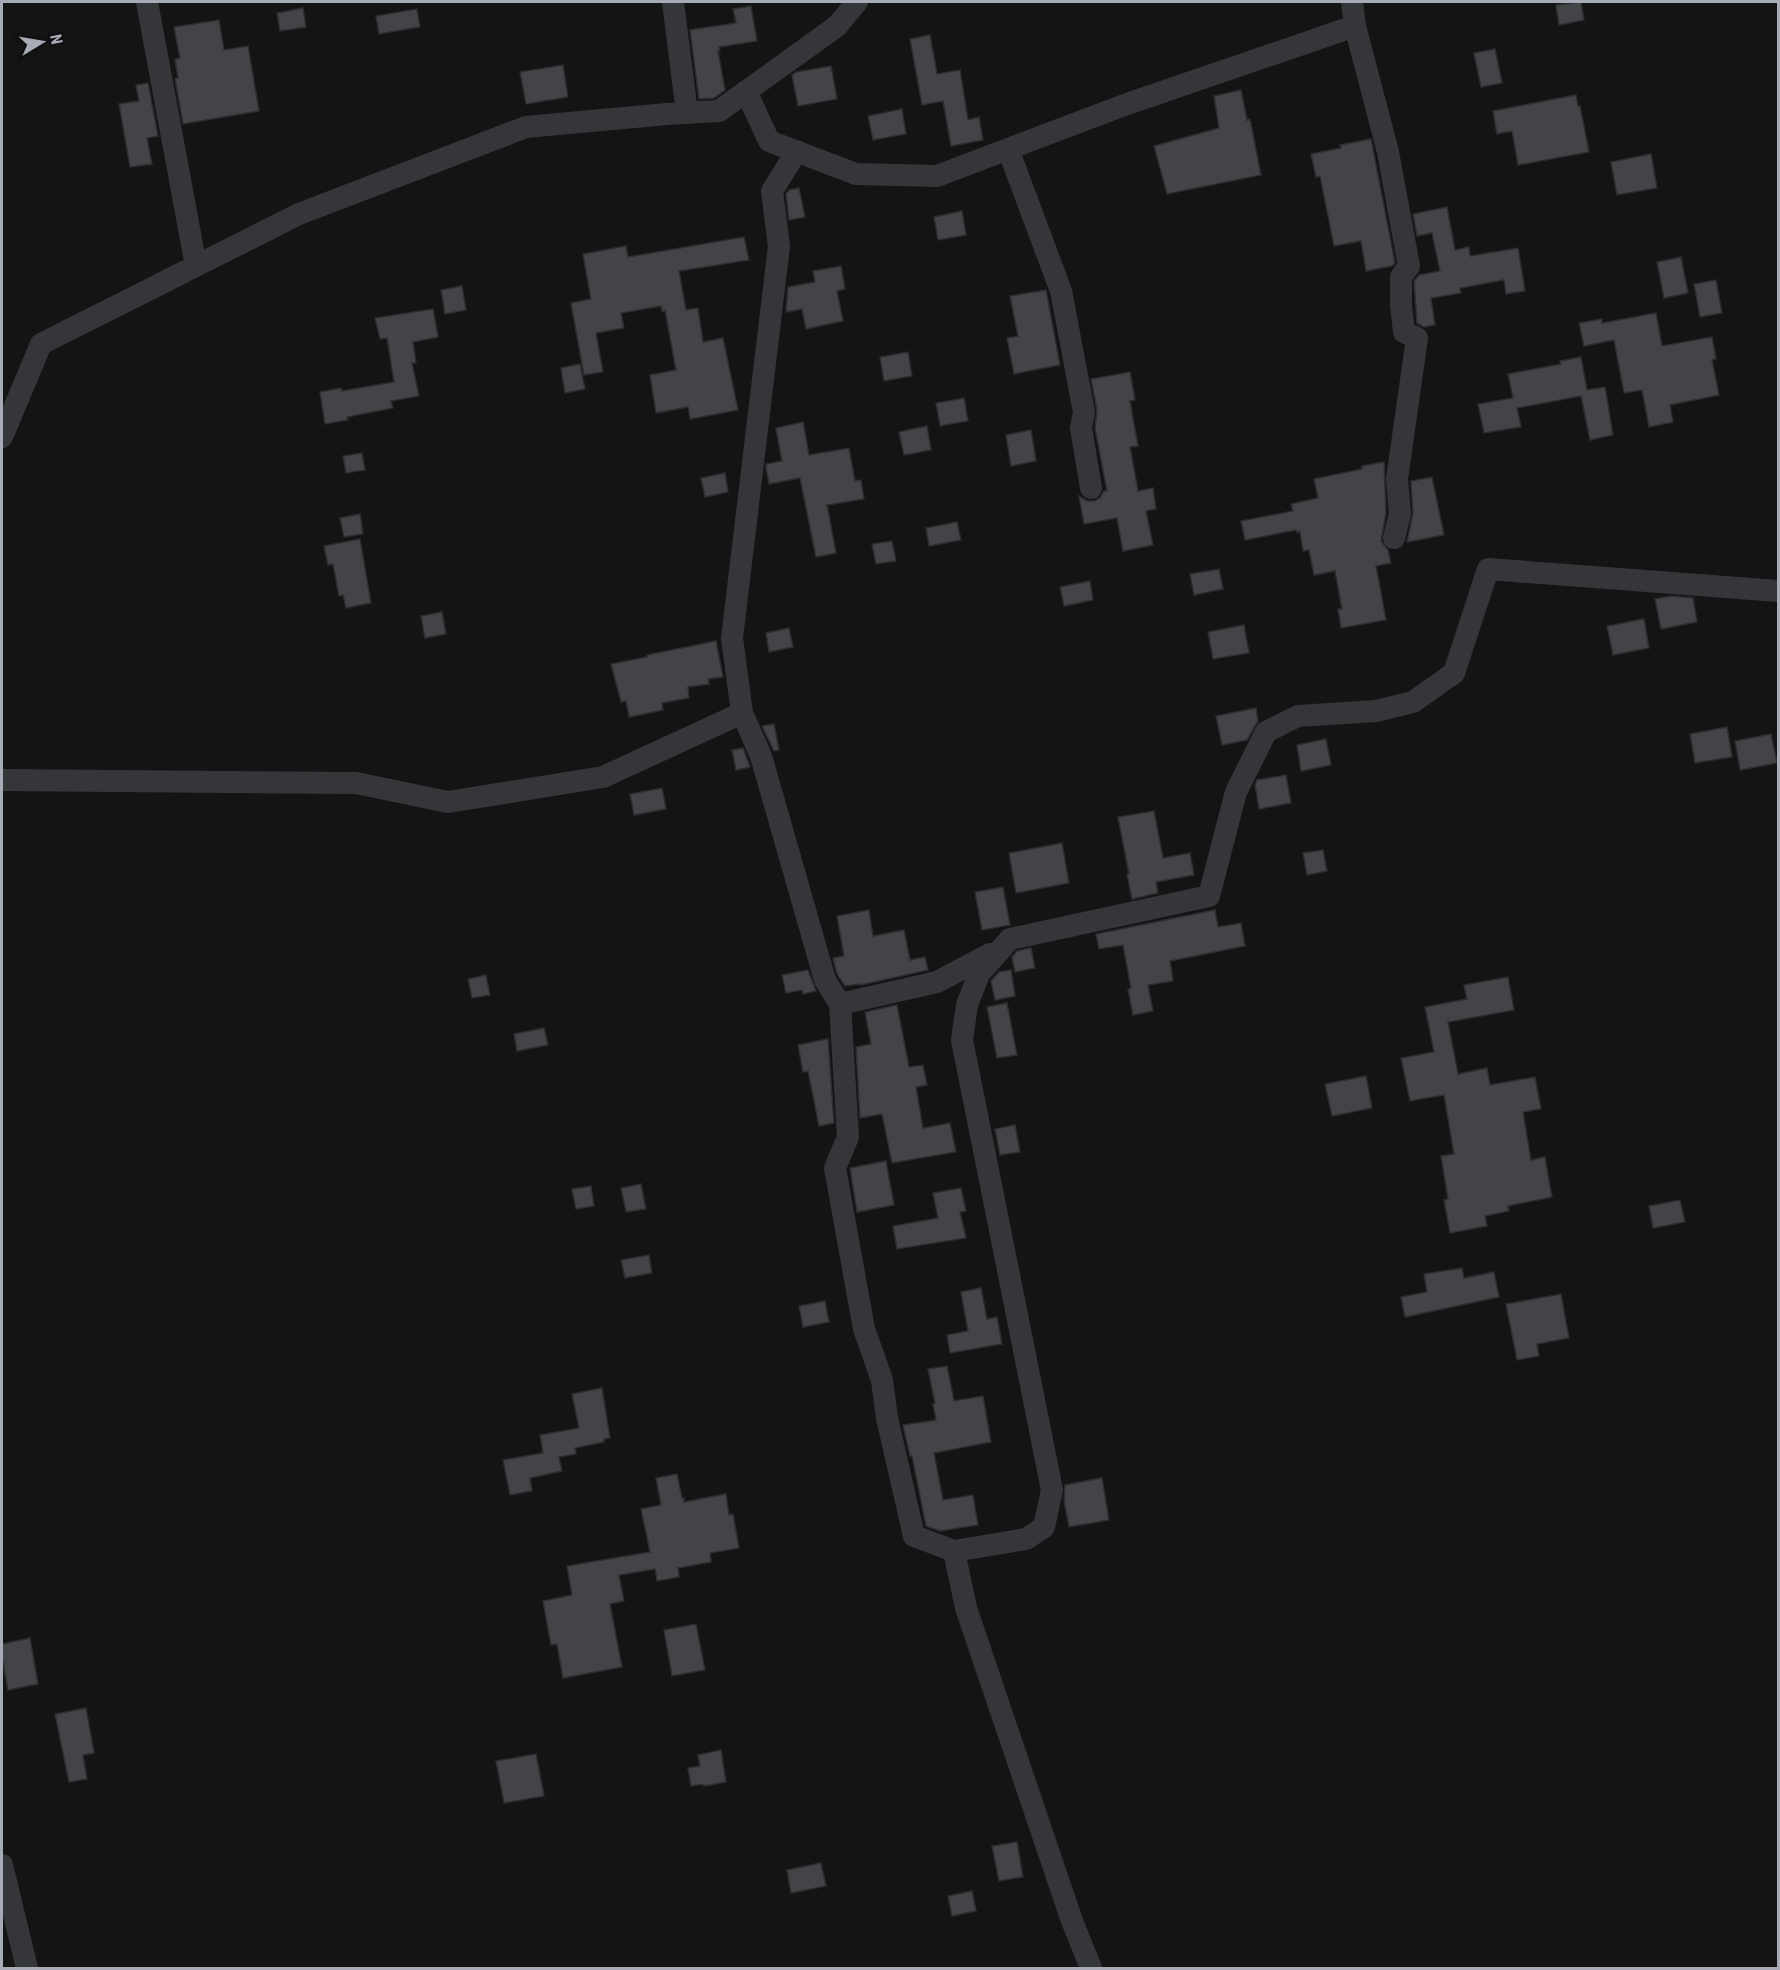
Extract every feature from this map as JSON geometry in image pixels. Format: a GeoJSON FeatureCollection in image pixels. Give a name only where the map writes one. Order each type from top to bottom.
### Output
{"type":"FeatureCollection","features":[{"type":"Feature","properties":{"kind":"street"},"geometry":{"type":"LineString","coordinates":[[147,2],[196,266]]}},
{"type":"Feature","properties":{"kind":"street"},"geometry":{"type":"LineString","coordinates":[[673,2],[687,112]]}},
{"type":"Feature","properties":{"kind":"street"},"geometry":{"type":"LineString","coordinates":[[2,437],[40,344],[299,214],[526,127],[719,111],[837,26],[857,2]]}},
{"type":"Feature","properties":{"kind":"street"},"geometry":{"type":"LineString","coordinates":[[1352,2],[1355,26],[1388,152],[1409,266],[1401,277],[1404,332],[1417,338],[1397,479],[1400,514],[1394,538]]}},
{"type":"Feature","properties":{"kind":"street"},"geometry":{"type":"LineString","coordinates":[[746,91],[769,141],[856,174],[937,176],[1127,104],[1355,26]]}},
{"type":"Feature","properties":{"kind":"street"},"geometry":{"type":"LineString","coordinates":[[1008,149],[1061,291],[1084,412],[1081,428],[1091,488]]}},
{"type":"Feature","properties":{"kind":"street"},"geometry":{"type":"LineString","coordinates":[[797,151],[772,191],[779,246],[732,638],[742,713],[761,756],[825,980],[840,1004],[848,1137],[835,1168],[864,1329],[882,1380],[887,1418],[914,1536],[954,1551],[1026,1539],[1044,1527],[1052,1490],[962,1040],[967,1005],[979,974],[999,949],[1010,939],[1209,896],[1236,792],[1266,732],[1298,716],[1376,711],[1413,702],[1454,673],[1488,569],[1779,591]]}},
{"type":"Feature","properties":{"kind":"street"},"geometry":{"type":"LineString","coordinates":[[2,780],[356,783],[447,802],[603,777],[742,713]]}},
{"type":"Feature","properties":{"kind":"street"},"geometry":{"type":"LineString","coordinates":[[840,1004],[937,982],[999,949]]}},
{"type":"Feature","properties":{"kind":"street"},"geometry":{"type":"LineString","coordinates":[[954,1551],[966,1608],[1090,1968]]}},
{"type":"Feature","properties":{"kind":"street"},"geometry":{"type":"LineString","coordinates":[[2,1865],[27,1968]]}},
{"type":"Feature","properties":{"kind":"building"},"geometry":{"type":"Polygon","coordinates":[[[1581,2],[1584,20],[1559,25],[1556,5],[1581,2]]]}},
{"type":"Feature","properties":{"kind":"building"},"geometry":{"type":"Polygon","coordinates":[[[751,6],[757,41],[719,47],[725,90],[714,98],[699,99],[690,30],[736,23],[733,9],[751,6]]]}},
{"type":"Feature","properties":{"kind":"building"},"geometry":{"type":"Polygon","coordinates":[[[303,8],[306,27],[280,31],[277,13],[303,8]]]}},
{"type":"Feature","properties":{"kind":"building"},"geometry":{"type":"Polygon","coordinates":[[[417,9],[420,27],[379,34],[376,16],[417,9]]]}},
{"type":"Feature","properties":{"kind":"building"},"geometry":{"type":"Polygon","coordinates":[[[219,20],[224,50],[248,46],[259,111],[183,124],[175,79],[178,78],[175,59],[180,58],[174,27],[219,20]]]}},
{"type":"Feature","properties":{"kind":"building"},"geometry":{"type":"Polygon","coordinates":[[[930,35],[937,74],[960,70],[968,120],[979,117],[983,140],[951,146],[943,101],[922,105],[910,39],[930,35]]]}},
{"type":"Feature","properties":{"kind":"building"},"geometry":{"type":"Polygon","coordinates":[[[1495,49],[1502,83],[1481,87],[1474,53],[1495,49]]]}},
{"type":"Feature","properties":{"kind":"building"},"geometry":{"type":"Polygon","coordinates":[[[563,65],[568,97],[526,104],[520,72],[563,65]]]}},
{"type":"Feature","properties":{"kind":"building"},"geometry":{"type":"Polygon","coordinates":[[[831,66],[837,99],[798,106],[792,75],[796,72],[831,66]]]}},
{"type":"Feature","properties":{"kind":"building"},"geometry":{"type":"Polygon","coordinates":[[[148,83],[158,136],[147,138],[152,164],[130,167],[119,104],[139,101],[136,85],[148,83]]]}},
{"type":"Feature","properties":{"kind":"building"},"geometry":{"type":"Polygon","coordinates":[[[1241,90],[1247,120],[1250,119],[1261,175],[1167,194],[1154,146],[1219,128],[1214,96],[1241,90]]]}},
{"type":"Feature","properties":{"kind":"building"},"geometry":{"type":"Polygon","coordinates":[[[1576,95],[1589,152],[1518,165],[1512,131],[1497,134],[1493,111],[1576,95]]]}},
{"type":"Feature","properties":{"kind":"building"},"geometry":{"type":"Polygon","coordinates":[[[902,109],[906,134],[873,140],[868,116],[902,109]]]}},
{"type":"Feature","properties":{"kind":"building"},"geometry":{"type":"Polygon","coordinates":[[[1371,139],[1395,263],[1392,266],[1366,271],[1361,241],[1334,246],[1320,176],[1316,177],[1311,154],[1371,139]]]}},
{"type":"Feature","properties":{"kind":"building"},"geometry":{"type":"Polygon","coordinates":[[[1651,154],[1657,188],[1617,195],[1611,162],[1651,154]]]}},
{"type":"Feature","properties":{"kind":"building"},"geometry":{"type":"Polygon","coordinates":[[[799,188],[805,217],[789,220],[786,194],[789,190],[799,188]]]}},
{"type":"Feature","properties":{"kind":"building"},"geometry":{"type":"Polygon","coordinates":[[[1447,207],[1455,250],[1469,247],[1470,256],[1518,248],[1525,291],[1506,294],[1504,280],[1460,288],[1461,293],[1431,298],[1435,325],[1424,327],[1417,323],[1414,281],[1419,275],[1440,271],[1432,233],[1417,236],[1413,214],[1447,207]]]}},
{"type":"Feature","properties":{"kind":"building"},"geometry":{"type":"Polygon","coordinates":[[[962,211],[966,235],[938,240],[934,217],[962,211]]]}},
{"type":"Feature","properties":{"kind":"building"},"geometry":{"type":"Polygon","coordinates":[[[744,237],[749,260],[679,271],[686,310],[698,308],[703,342],[723,338],[738,410],[690,419],[688,407],[656,413],[650,375],[676,370],[665,310],[662,311],[661,306],[621,313],[624,328],[596,333],[603,372],[584,375],[571,303],[591,299],[583,254],[626,246],[628,257],[744,237]]]}},
{"type":"Feature","properties":{"kind":"building"},"geometry":{"type":"Polygon","coordinates":[[[1681,257],[1688,293],[1664,298],[1657,262],[1681,257]]]}},
{"type":"Feature","properties":{"kind":"building"},"geometry":{"type":"Polygon","coordinates":[[[841,266],[845,289],[837,291],[843,321],[806,329],[802,309],[786,312],[788,287],[815,282],[813,271],[841,266]]]}},
{"type":"Feature","properties":{"kind":"building"},"geometry":{"type":"Polygon","coordinates":[[[1716,280],[1722,313],[1700,317],[1694,284],[1716,280]]]}},
{"type":"Feature","properties":{"kind":"building"},"geometry":{"type":"Polygon","coordinates":[[[462,286],[466,310],[445,314],[441,290],[462,286]]]}},
{"type":"Feature","properties":{"kind":"building"},"geometry":{"type":"Polygon","coordinates":[[[1046,290],[1060,365],[1014,374],[1007,338],[1018,336],[1010,296],[1046,290]]]}},
{"type":"Feature","properties":{"kind":"building"},"geometry":{"type":"Polygon","coordinates":[[[433,309],[438,337],[413,342],[416,363],[412,363],[419,396],[391,401],[393,408],[325,424],[320,392],[341,388],[342,391],[394,382],[387,338],[380,339],[375,318],[433,309]]]}},
{"type":"Feature","properties":{"kind":"building"},"geometry":{"type":"Polygon","coordinates":[[[1656,313],[1662,346],[1712,337],[1716,359],[1712,360],[1719,395],[1670,405],[1673,422],[1649,427],[1642,390],[1624,393],[1614,340],[1584,346],[1579,323],[1602,319],[1602,323],[1656,313]]]}},
{"type":"Feature","properties":{"kind":"building"},"geometry":{"type":"Polygon","coordinates":[[[908,352],[912,376],[884,381],[880,357],[908,352]]]}},
{"type":"Feature","properties":{"kind":"building"},"geometry":{"type":"Polygon","coordinates":[[[1581,357],[1587,390],[1605,387],[1613,435],[1590,440],[1581,396],[1517,408],[1521,427],[1484,433],[1478,404],[1513,398],[1508,374],[1561,364],[1560,361],[1581,357]]]}},
{"type":"Feature","properties":{"kind":"building"},"geometry":{"type":"Polygon","coordinates":[[[580,364],[585,389],[565,393],[561,368],[580,364]]]}},
{"type":"Feature","properties":{"kind":"building"},"geometry":{"type":"Polygon","coordinates":[[[1130,372],[1135,400],[1130,401],[1138,446],[1130,447],[1138,491],[1153,488],[1156,509],[1146,511],[1153,545],[1123,551],[1117,518],[1084,524],[1079,496],[1087,501],[1094,501],[1100,498],[1104,491],[1107,491],[1095,428],[1097,410],[1091,379],[1130,372]]]}},
{"type":"Feature","properties":{"kind":"building"},"geometry":{"type":"Polygon","coordinates":[[[964,398],[968,421],[940,426],[936,403],[964,398]]]}},
{"type":"Feature","properties":{"kind":"building"},"geometry":{"type":"Polygon","coordinates":[[[803,422],[809,455],[849,448],[855,481],[861,480],[864,499],[827,505],[836,553],[816,557],[800,478],[769,484],[766,468],[766,464],[782,461],[776,428],[803,422]]]}},
{"type":"Feature","properties":{"kind":"building"},"geometry":{"type":"Polygon","coordinates":[[[927,426],[931,450],[904,455],[899,432],[927,426]]]}},
{"type":"Feature","properties":{"kind":"building"},"geometry":{"type":"Polygon","coordinates":[[[1031,430],[1036,461],[1011,466],[1006,435],[1031,430]]]}},
{"type":"Feature","properties":{"kind":"building"},"geometry":{"type":"Polygon","coordinates":[[[362,453],[365,470],[346,473],[343,456],[362,453]]]}},
{"type":"Feature","properties":{"kind":"building"},"geometry":{"type":"Polygon","coordinates":[[[1384,462],[1386,513],[1381,541],[1388,550],[1391,563],[1376,566],[1386,620],[1341,628],[1338,609],[1342,609],[1335,571],[1314,575],[1309,550],[1303,551],[1300,531],[1245,540],[1241,521],[1293,511],[1291,504],[1318,498],[1314,479],[1384,462]]]}},
{"type":"Feature","properties":{"kind":"building"},"geometry":{"type":"Polygon","coordinates":[[[725,473],[728,492],[705,497],[701,478],[725,473]]]}},
{"type":"Feature","properties":{"kind":"building"},"geometry":{"type":"Polygon","coordinates":[[[1432,477],[1444,535],[1407,542],[1413,513],[1411,481],[1432,477]]]}},
{"type":"Feature","properties":{"kind":"building"},"geometry":{"type":"Polygon","coordinates":[[[360,514],[363,534],[344,537],[340,518],[360,514]]]}},
{"type":"Feature","properties":{"kind":"building"},"geometry":{"type":"Polygon","coordinates":[[[957,522],[961,540],[929,546],[926,528],[957,522]]]}},
{"type":"Feature","properties":{"kind":"building"},"geometry":{"type":"Polygon","coordinates":[[[360,539],[371,603],[346,608],[343,595],[339,596],[333,564],[328,565],[324,546],[360,539]]]}},
{"type":"Feature","properties":{"kind":"building"},"geometry":{"type":"Polygon","coordinates":[[[892,541],[896,561],[876,564],[872,544],[892,541]]]}},
{"type":"Feature","properties":{"kind":"building"},"geometry":{"type":"Polygon","coordinates":[[[1219,569],[1223,589],[1194,595],[1190,574],[1219,569]]]}},
{"type":"Feature","properties":{"kind":"building"},"geometry":{"type":"Polygon","coordinates":[[[1090,581],[1093,600],[1064,606],[1060,587],[1090,581]]]}},
{"type":"Feature","properties":{"kind":"building"},"geometry":{"type":"Polygon","coordinates":[[[1671,596],[1693,598],[1697,622],[1661,629],[1655,599],[1671,596]]]}},
{"type":"Feature","properties":{"kind":"building"},"geometry":{"type":"Polygon","coordinates":[[[442,612],[446,634],[425,638],[421,616],[442,612]]]}},
{"type":"Feature","properties":{"kind":"building"},"geometry":{"type":"Polygon","coordinates":[[[1644,619],[1649,648],[1613,655],[1607,626],[1644,619]]]}},
{"type":"Feature","properties":{"kind":"building"},"geometry":{"type":"Polygon","coordinates":[[[1244,625],[1249,653],[1213,659],[1208,632],[1244,625]]]}},
{"type":"Feature","properties":{"kind":"building"},"geometry":{"type":"Polygon","coordinates":[[[789,628],[793,647],[769,652],[766,633],[789,628]]]}},
{"type":"Feature","properties":{"kind":"building"},"geometry":{"type":"Polygon","coordinates":[[[716,641],[723,677],[708,679],[709,684],[688,687],[689,698],[662,703],[663,710],[629,717],[626,701],[621,702],[611,664],[716,641]]]}},
{"type":"Feature","properties":{"kind":"building"},"geometry":{"type":"Polygon","coordinates":[[[1256,708],[1258,721],[1247,740],[1222,745],[1216,716],[1256,708]]]}},
{"type":"Feature","properties":{"kind":"building"},"geometry":{"type":"Polygon","coordinates":[[[774,724],[779,750],[774,751],[762,726],[774,724]]]}},
{"type":"Feature","properties":{"kind":"building"},"geometry":{"type":"Polygon","coordinates":[[[1727,727],[1732,757],[1695,763],[1690,734],[1727,727]]]}},
{"type":"Feature","properties":{"kind":"building"},"geometry":{"type":"Polygon","coordinates":[[[1771,734],[1777,763],[1740,770],[1735,741],[1771,734]]]}},
{"type":"Feature","properties":{"kind":"building"},"geometry":{"type":"Polygon","coordinates":[[[1326,739],[1331,765],[1301,771],[1297,745],[1326,739]]]}},
{"type":"Feature","properties":{"kind":"building"},"geometry":{"type":"Polygon","coordinates":[[[743,748],[750,767],[736,770],[732,750],[743,748]]]}},
{"type":"Feature","properties":{"kind":"building"},"geometry":{"type":"Polygon","coordinates":[[[1286,775],[1291,803],[1259,809],[1255,785],[1257,780],[1286,775]]]}},
{"type":"Feature","properties":{"kind":"building"},"geometry":{"type":"Polygon","coordinates":[[[662,788],[666,809],[634,815],[630,794],[662,788]]]}},
{"type":"Feature","properties":{"kind":"building"},"geometry":{"type":"Polygon","coordinates":[[[1154,811],[1163,858],[1190,853],[1194,875],[1156,882],[1158,893],[1132,899],[1118,817],[1154,811]]]}},
{"type":"Feature","properties":{"kind":"building"},"geometry":{"type":"Polygon","coordinates":[[[1062,843],[1069,883],[1016,893],[1009,853],[1062,843]]]}},
{"type":"Feature","properties":{"kind":"building"},"geometry":{"type":"Polygon","coordinates":[[[1323,850],[1327,871],[1307,875],[1303,853],[1323,850]]]}},
{"type":"Feature","properties":{"kind":"building"},"geometry":{"type":"Polygon","coordinates":[[[1003,887],[1010,925],[982,930],[975,892],[1003,887]]]}},
{"type":"Feature","properties":{"kind":"building"},"geometry":{"type":"Polygon","coordinates":[[[869,910],[873,936],[904,930],[910,960],[925,957],[928,970],[861,985],[845,986],[837,974],[833,958],[844,956],[837,916],[869,910]]]}},
{"type":"Feature","properties":{"kind":"building"},"geometry":{"type":"Polygon","coordinates":[[[1215,910],[1218,927],[1241,923],[1245,946],[1170,961],[1173,981],[1148,985],[1153,1011],[1133,1015],[1128,989],[1131,988],[1123,945],[1099,949],[1096,934],[1215,910]]]}},
{"type":"Feature","properties":{"kind":"building"},"geometry":{"type":"Polygon","coordinates":[[[1031,948],[1035,968],[1015,972],[1012,957],[1017,951],[1031,948]]]}},
{"type":"Feature","properties":{"kind":"building"},"geometry":{"type":"Polygon","coordinates":[[[808,970],[816,991],[803,994],[802,990],[786,993],[782,975],[808,970]]]}},
{"type":"Feature","properties":{"kind":"building"},"geometry":{"type":"Polygon","coordinates":[[[1011,970],[1015,996],[995,1000],[991,981],[999,972],[1011,970]]]}},
{"type":"Feature","properties":{"kind":"building"},"geometry":{"type":"Polygon","coordinates":[[[486,975],[490,995],[472,998],[468,979],[486,975]]]}},
{"type":"Feature","properties":{"kind":"building"},"geometry":{"type":"Polygon","coordinates":[[[1508,977],[1514,1010],[1448,1022],[1458,1074],[1487,1068],[1490,1085],[1535,1077],[1541,1109],[1523,1112],[1531,1160],[1545,1157],[1552,1197],[1508,1206],[1509,1211],[1485,1216],[1487,1226],[1450,1233],[1444,1200],[1448,1199],[1441,1156],[1454,1154],[1444,1095],[1410,1101],[1401,1058],[1434,1052],[1425,1007],[1467,999],[1464,985],[1508,977]]]}},
{"type":"Feature","properties":{"kind":"building"},"geometry":{"type":"Polygon","coordinates":[[[1007,1003],[1017,1055],[997,1058],[987,1007],[1007,1003]]]}},
{"type":"Feature","properties":{"kind":"building"},"geometry":{"type":"Polygon","coordinates":[[[897,1005],[909,1067],[923,1065],[927,1085],[916,1087],[923,1128],[950,1123],[956,1152],[892,1163],[882,1114],[860,1118],[856,1047],[871,1044],[865,1012],[897,1005]]]}},
{"type":"Feature","properties":{"kind":"building"},"geometry":{"type":"Polygon","coordinates":[[[544,1028],[548,1045],[517,1051],[514,1034],[544,1028]]]}},
{"type":"Feature","properties":{"kind":"building"},"geometry":{"type":"Polygon","coordinates":[[[828,1039],[834,1123],[819,1126],[808,1071],[803,1072],[798,1045],[828,1039]]]}},
{"type":"Feature","properties":{"kind":"building"},"geometry":{"type":"Polygon","coordinates":[[[1366,1076],[1372,1108],[1332,1116],[1325,1084],[1366,1076]]]}},
{"type":"Feature","properties":{"kind":"building"},"geometry":{"type":"Polygon","coordinates":[[[1015,1125],[1020,1152],[1000,1155],[995,1129],[1015,1125]]]}},
{"type":"Feature","properties":{"kind":"building"},"geometry":{"type":"Polygon","coordinates":[[[886,1161],[894,1205],[857,1212],[850,1168],[886,1161]]]}},
{"type":"Feature","properties":{"kind":"building"},"geometry":{"type":"Polygon","coordinates":[[[641,1184],[646,1209],[626,1212],[621,1188],[641,1184]]]}},
{"type":"Feature","properties":{"kind":"building"},"geometry":{"type":"Polygon","coordinates":[[[591,1186],[594,1206],[576,1209],[572,1189],[591,1186]]]}},
{"type":"Feature","properties":{"kind":"building"},"geometry":{"type":"Polygon","coordinates":[[[961,1188],[966,1211],[960,1212],[966,1238],[897,1249],[893,1226],[938,1218],[933,1193],[961,1188]]]}},
{"type":"Feature","properties":{"kind":"building"},"geometry":{"type":"Polygon","coordinates":[[[1680,1200],[1685,1222],[1653,1228],[1649,1206],[1680,1200]]]}},
{"type":"Feature","properties":{"kind":"building"},"geometry":{"type":"Polygon","coordinates":[[[649,1255],[652,1273],[625,1278],[621,1260],[649,1255]]]}},
{"type":"Feature","properties":{"kind":"building"},"geometry":{"type":"Polygon","coordinates":[[[1462,1268],[1464,1278],[1494,1272],[1499,1297],[1405,1317],[1401,1297],[1427,1292],[1424,1274],[1462,1268]]]}},
{"type":"Feature","properties":{"kind":"building"},"geometry":{"type":"Polygon","coordinates":[[[981,1288],[987,1319],[997,1317],[1002,1344],[950,1353],[947,1335],[968,1331],[961,1292],[981,1288]]]}},
{"type":"Feature","properties":{"kind":"building"},"geometry":{"type":"Polygon","coordinates":[[[1561,1294],[1569,1338],[1537,1344],[1539,1356],[1517,1360],[1506,1304],[1561,1294]]]}},
{"type":"Feature","properties":{"kind":"building"},"geometry":{"type":"Polygon","coordinates":[[[825,1301],[829,1322],[803,1327],[799,1306],[825,1301]]]}},
{"type":"Feature","properties":{"kind":"building"},"geometry":{"type":"Polygon","coordinates":[[[947,1366],[954,1401],[983,1396],[991,1442],[934,1453],[943,1500],[973,1495],[978,1525],[940,1531],[926,1526],[912,1456],[910,1456],[903,1425],[936,1420],[928,1369],[947,1366]]]}},
{"type":"Feature","properties":{"kind":"building"},"geometry":{"type":"Polygon","coordinates":[[[602,1388],[610,1438],[604,1439],[604,1442],[575,1448],[576,1454],[559,1457],[562,1471],[530,1478],[532,1491],[510,1495],[503,1460],[543,1453],[540,1435],[579,1428],[572,1394],[602,1388]]]}},
{"type":"Feature","properties":{"kind":"building"},"geometry":{"type":"Polygon","coordinates":[[[677,1474],[684,1502],[726,1494],[729,1515],[733,1514],[739,1548],[710,1553],[711,1562],[678,1568],[679,1577],[657,1581],[655,1569],[619,1575],[624,1601],[610,1604],[622,1667],[563,1678],[557,1644],[551,1645],[543,1601],[572,1595],[567,1566],[650,1552],[641,1509],[661,1505],[656,1478],[677,1474]]]}},
{"type":"Feature","properties":{"kind":"building"},"geometry":{"type":"Polygon","coordinates":[[[1102,1478],[1109,1520],[1069,1527],[1064,1500],[1065,1485],[1102,1478]]]}},
{"type":"Feature","properties":{"kind":"building"},"geometry":{"type":"Polygon","coordinates":[[[696,1624],[705,1670],[672,1676],[664,1630],[696,1624]]]}},
{"type":"Feature","properties":{"kind":"building"},"geometry":{"type":"Polygon","coordinates":[[[30,1638],[38,1684],[8,1690],[2,1644],[30,1638]]]}},
{"type":"Feature","properties":{"kind":"building"},"geometry":{"type":"Polygon","coordinates":[[[86,1708],[94,1753],[83,1755],[87,1779],[69,1782],[55,1714],[86,1708]]]}},
{"type":"Feature","properties":{"kind":"building"},"geometry":{"type":"Polygon","coordinates":[[[721,1750],[726,1782],[691,1786],[688,1768],[700,1766],[698,1755],[721,1750]]]}},
{"type":"Feature","properties":{"kind":"building"},"geometry":{"type":"Polygon","coordinates":[[[536,1754],[544,1796],[504,1803],[496,1761],[536,1754]]]}},
{"type":"Feature","properties":{"kind":"building"},"geometry":{"type":"Polygon","coordinates":[[[1017,1842],[1023,1877],[999,1881],[992,1846],[1017,1842]]]}},
{"type":"Feature","properties":{"kind":"building"},"geometry":{"type":"Polygon","coordinates":[[[821,1863],[826,1886],[791,1893],[787,1870],[821,1863]]]}},
{"type":"Feature","properties":{"kind":"building"},"geometry":{"type":"Polygon","coordinates":[[[972,1891],[976,1911],[952,1916],[948,1896],[972,1891]]]}}]}
